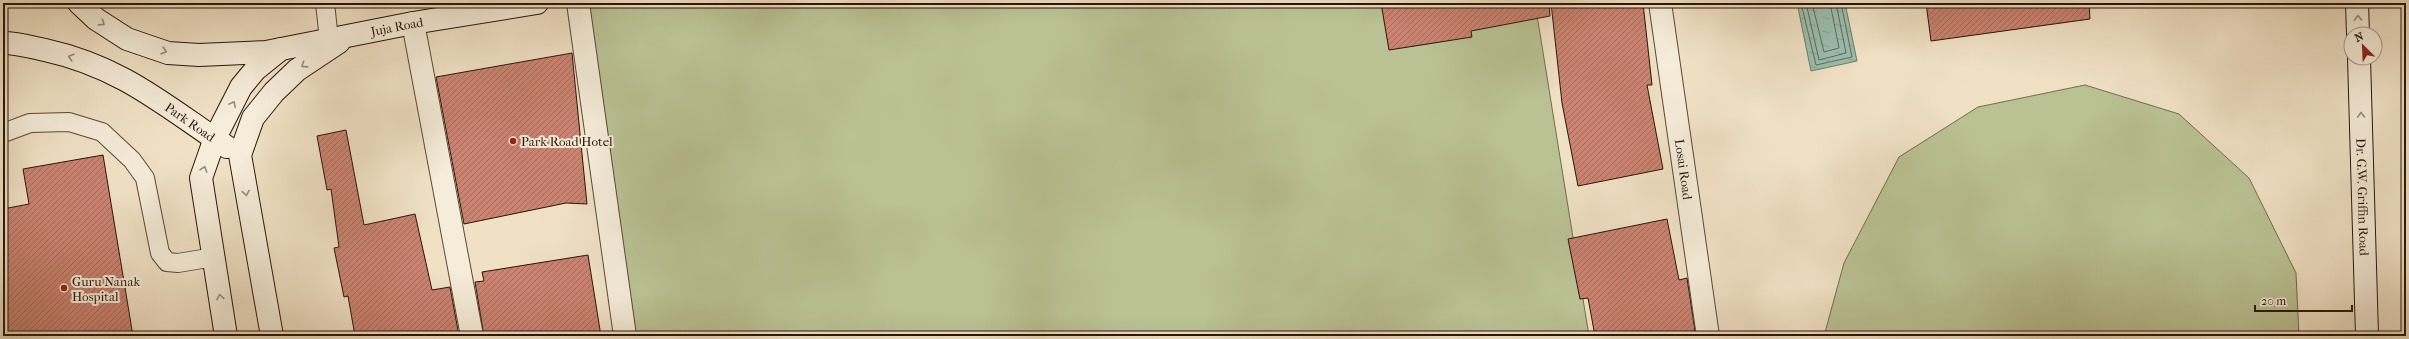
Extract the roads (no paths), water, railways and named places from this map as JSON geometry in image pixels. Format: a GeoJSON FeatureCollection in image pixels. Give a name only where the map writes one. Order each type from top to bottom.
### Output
{"type":"FeatureCollection","features":[{"type":"Feature","properties":{"kind":"main road","name":"Juja Road"},"geometry":{"type":"LineString","coordinates":[[79,3],[96,19],[127,39],[168,53],[199,55],[281,49],[413,23],[537,3]]}},
{"type":"Feature","properties":{"kind":"main road"},"geometry":{"type":"LineString","coordinates":[[578,3],[625,336]]}},
{"type":"Feature","properties":{"kind":"main road","name":"Losai Road"},"geometry":{"type":"LineString","coordinates":[[1660,3],[1708,336]]}},
{"type":"Feature","properties":{"kind":"main road"},"geometry":{"type":"LineString","coordinates":[[2357,3],[2358,26]]}},
{"type":"Feature","properties":{"kind":"main road"},"geometry":{"type":"LineString","coordinates":[[413,23],[472,336]]}},
{"type":"Feature","properties":{"kind":"main road"},"geometry":{"type":"LineString","coordinates":[[272,336],[240,155],[253,118],[274,92],[297,70],[339,38]]}},
{"type":"Feature","properties":{"kind":"main road","name":"Park Road"},"geometry":{"type":"LineString","coordinates":[[3,42],[28,46],[89,62],[138,85],[215,138],[201,178],[226,336]]}},
{"type":"Feature","properties":{"kind":"main road","name":"Juja Road"},"geometry":{"type":"LineString","coordinates":[[215,138],[241,87],[255,70],[281,49]]}},
{"type":"Feature","properties":{"kind":"main road","name":"Dr. G.W. Griffin Road"},"geometry":{"type":"LineString","coordinates":[[2359,66],[2367,336]]}},
{"type":"Feature","properties":{"kind":"main road"},"geometry":{"type":"LineString","coordinates":[[215,138],[240,155]]}},
{"type":"Feature","properties":{"kind":"lane"},"geometry":{"type":"LineString","coordinates":[[325,3],[339,38]]}},
{"type":"Feature","properties":{"kind":"lane"},"geometry":{"type":"LineString","coordinates":[[3,133],[30,123],[69,122],[102,132],[132,160],[145,178],[160,253],[167,262],[178,263],[214,257]]}},
{"type":"Feature","properties":{"kind":"water"},"geometry":{"type":"Polygon","coordinates":[[[1797,3],[1845,3],[1857,61],[1811,71],[1797,3]]]}},
{"type":"Feature","properties":{"kind":"place","name":"Park Road Hotel"},"geometry":{"type":"Point","coordinates":[513,141]}},
{"type":"Feature","properties":{"kind":"place","name":"Guru Nanak Hospital"},"geometry":{"type":"Point","coordinates":[64,288]}}]}
